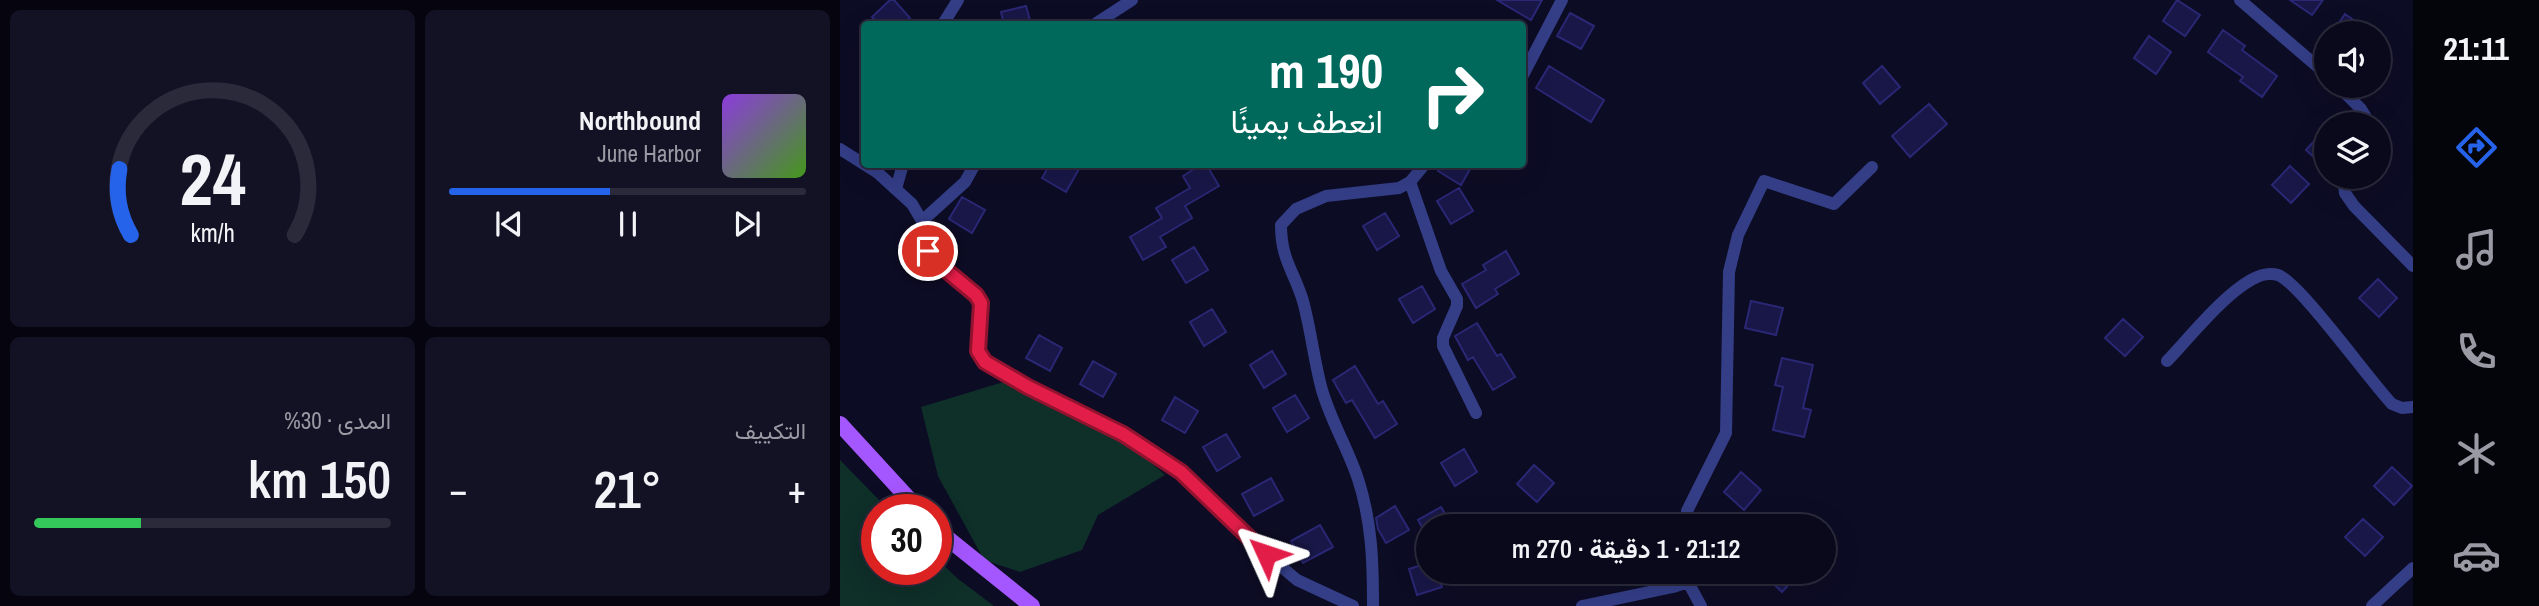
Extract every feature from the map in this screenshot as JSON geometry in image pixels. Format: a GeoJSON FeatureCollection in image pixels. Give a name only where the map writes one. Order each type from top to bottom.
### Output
{"type":"FeatureCollection","features":[{"type":"Feature","properties":{"kind":"main road"},"geometry":{"type":"LineString","coordinates":[[840,425],[904,494]]}},
{"type":"Feature","properties":{"kind":"main road"},"geometry":{"type":"LineString","coordinates":[[952,542],[1032,606]]}},
{"type":"Feature","properties":{"kind":"street"},"geometry":{"type":"LineString","coordinates":[[945,21],[958,0]]}},
{"type":"Feature","properties":{"kind":"street"},"geometry":{"type":"LineString","coordinates":[[1100,21],[1132,0]]}},
{"type":"Feature","properties":{"kind":"street"},"geometry":{"type":"LineString","coordinates":[[1526,69],[1562,0]]}},
{"type":"Feature","properties":{"kind":"street"},"geometry":{"type":"LineString","coordinates":[[2240,0],[2314,64]]}},
{"type":"Feature","properties":{"kind":"street"},"geometry":{"type":"LineString","coordinates":[[2350,98],[2363,112]]}},
{"type":"Feature","properties":{"kind":"street"},"geometry":{"type":"LineString","coordinates":[[840,149],[861,162]]}},
{"type":"Feature","properties":{"kind":"street"},"geometry":{"type":"LineString","coordinates":[[1687,514],[1726,433],[1729,272],[1738,235],[1764,181],[1834,204],[1872,167]]}},
{"type":"Feature","properties":{"kind":"street"},"geometry":{"type":"LineString","coordinates":[[870,168],[912,204],[922,221],[928,251],[934,260],[976,295],[981,303],[978,351],[985,362],[1028,387],[1123,434],[1152,453],[1188,477],[1251,541],[1297,580],[1353,606]]}},
{"type":"Feature","properties":{"kind":"street"},"geometry":{"type":"LineString","coordinates":[[896,189],[902,168]]}},
{"type":"Feature","properties":{"kind":"street"},"geometry":{"type":"LineString","coordinates":[[922,221],[965,182],[973,168]]}},
{"type":"Feature","properties":{"kind":"street"},"geometry":{"type":"LineString","coordinates":[[1373,606],[1373,551],[1364,502],[1322,390],[1302,298],[1281,244],[1282,225],[1296,209],[1326,196],[1399,188],[1410,182],[1422,168]]}},
{"type":"Feature","properties":{"kind":"street"},"geometry":{"type":"LineString","coordinates":[[1410,182],[1441,271],[1457,299],[1457,306],[1443,338],[1443,346],[1476,413]]}},
{"type":"Feature","properties":{"kind":"street"},"geometry":{"type":"LineString","coordinates":[[2344,189],[2354,206],[2413,266]]}},
{"type":"Feature","properties":{"kind":"street"},"geometry":{"type":"LineString","coordinates":[[2166,361],[2231,295],[2257,277],[2278,275],[2311,306],[2392,404],[2402,408],[2413,407]]}},
{"type":"Feature","properties":{"kind":"street"},"geometry":{"type":"LineString","coordinates":[[2372,606],[2413,568]]}},
{"type":"Feature","properties":{"kind":"street"},"geometry":{"type":"LineString","coordinates":[[1582,606],[1678,584]]}},
{"type":"Feature","properties":{"kind":"street"},"geometry":{"type":"LineString","coordinates":[[1691,584],[1701,606]]}},
{"type":"Feature","properties":{"kind":"green space"},"geometry":{"type":"Polygon","coordinates":[[[1010,380],[1033,397],[1075,409],[1125,440],[1165,475],[1098,515],[1082,550],[1020,572],[984,560],[952,502],[952,494],[948,494],[938,476],[921,407],[1010,380]]]}},
{"type":"Feature","properties":{"kind":"green space"},"geometry":{"type":"Polygon","coordinates":[[[840,460],[873,494],[861,494],[861,585],[952,585],[952,573],[994,606],[840,606],[840,460]]]}},
{"type":"Feature","properties":{"kind":"building"},"geometry":{"type":"Polygon","coordinates":[[[890,0],[894,0],[910,18],[906,21],[876,21],[872,17],[890,0]]]}},
{"type":"Feature","properties":{"kind":"building"},"geometry":{"type":"Polygon","coordinates":[[[1497,0],[1542,0],[1531,20],[1497,0]]]}},
{"type":"Feature","properties":{"kind":"building"},"geometry":{"type":"Polygon","coordinates":[[[2177,0],[2200,15],[2185,36],[2163,21],[2177,0]]]}},
{"type":"Feature","properties":{"kind":"building"},"geometry":{"type":"Polygon","coordinates":[[[2290,0],[2323,0],[2312,15],[2290,0]]]}},
{"type":"Feature","properties":{"kind":"building"},"geometry":{"type":"Polygon","coordinates":[[[1026,6],[1030,21],[1003,21],[1001,12],[1026,6]]]}},
{"type":"Feature","properties":{"kind":"building"},"geometry":{"type":"Polygon","coordinates":[[[1570,13],[1594,26],[1581,49],[1557,36],[1570,13]]]}},
{"type":"Feature","properties":{"kind":"building"},"geometry":{"type":"Polygon","coordinates":[[[2345,14],[2355,21],[2340,21],[2345,14]]]}},
{"type":"Feature","properties":{"kind":"building"},"geometry":{"type":"Polygon","coordinates":[[[2223,30],[2245,46],[2242,50],[2277,76],[2262,97],[2240,81],[2243,77],[2208,52],[2223,30]]]}},
{"type":"Feature","properties":{"kind":"building"},"geometry":{"type":"Polygon","coordinates":[[[2149,36],[2171,52],[2156,74],[2134,58],[2149,36]]]}},
{"type":"Feature","properties":{"kind":"building"},"geometry":{"type":"Polygon","coordinates":[[[1549,66],[1604,100],[1591,122],[1536,88],[1549,66]]]}},
{"type":"Feature","properties":{"kind":"building"},"geometry":{"type":"Polygon","coordinates":[[[1882,66],[1900,87],[1880,104],[1863,83],[1882,66]]]}},
{"type":"Feature","properties":{"kind":"building"},"geometry":{"type":"Polygon","coordinates":[[[1929,104],[1947,124],[1910,157],[1892,136],[1929,104]]]}},
{"type":"Feature","properties":{"kind":"building"},"geometry":{"type":"Polygon","coordinates":[[[2314,141],[2314,157],[2306,150],[2314,141]]]}},
{"type":"Feature","properties":{"kind":"building"},"geometry":{"type":"Polygon","coordinates":[[[2290,166],[2309,184],[2291,203],[2272,185],[2290,166]]]}},
{"type":"Feature","properties":{"kind":"building"},"geometry":{"type":"Polygon","coordinates":[[[1048,168],[1079,169],[1066,192],[1042,178],[1048,168]]]}},
{"type":"Feature","properties":{"kind":"building"},"geometry":{"type":"Polygon","coordinates":[[[1196,168],[1208,168],[1219,186],[1185,206],[1192,218],[1160,237],[1166,247],[1143,260],[1130,237],[1162,218],[1156,208],[1190,188],[1183,176],[1196,168]]]}},
{"type":"Feature","properties":{"kind":"building"},"geometry":{"type":"Polygon","coordinates":[[[1440,168],[1471,168],[1461,185],[1438,171],[1440,168]]]}},
{"type":"Feature","properties":{"kind":"building"},"geometry":{"type":"Polygon","coordinates":[[[1459,188],[1473,211],[1451,224],[1437,201],[1459,188]]]}},
{"type":"Feature","properties":{"kind":"building"},"geometry":{"type":"Polygon","coordinates":[[[962,197],[985,210],[972,233],[949,219],[962,197]]]}},
{"type":"Feature","properties":{"kind":"building"},"geometry":{"type":"Polygon","coordinates":[[[1385,213],[1399,236],[1377,250],[1363,226],[1385,213]]]}},
{"type":"Feature","properties":{"kind":"building"},"geometry":{"type":"Polygon","coordinates":[[[1194,247],[1208,270],[1186,283],[1172,260],[1194,247]]]}},
{"type":"Feature","properties":{"kind":"building"},"geometry":{"type":"Polygon","coordinates":[[[1506,251],[1519,274],[1495,289],[1498,294],[1476,308],[1462,284],[1486,270],[1483,265],[1506,251]]]}},
{"type":"Feature","properties":{"kind":"building"},"geometry":{"type":"Polygon","coordinates":[[[2378,279],[2397,298],[2379,317],[2359,298],[2378,279]]]}},
{"type":"Feature","properties":{"kind":"building"},"geometry":{"type":"Polygon","coordinates":[[[1422,286],[1435,309],[1413,323],[1399,299],[1422,286]]]}},
{"type":"Feature","properties":{"kind":"building"},"geometry":{"type":"Polygon","coordinates":[[[1751,301],[1783,308],[1776,335],[1745,328],[1751,301]]]}},
{"type":"Feature","properties":{"kind":"building"},"geometry":{"type":"Polygon","coordinates":[[[1212,309],[1226,332],[1204,346],[1190,322],[1212,309]]]}},
{"type":"Feature","properties":{"kind":"building"},"geometry":{"type":"Polygon","coordinates":[[[2123,319],[2143,337],[2125,356],[2105,338],[2123,319]]]}},
{"type":"Feature","properties":{"kind":"building"},"geometry":{"type":"Polygon","coordinates":[[[1477,323],[1497,356],[1501,354],[1515,377],[1493,390],[1473,357],[1468,360],[1455,336],[1477,323]]]}},
{"type":"Feature","properties":{"kind":"building"},"geometry":{"type":"Polygon","coordinates":[[[1039,335],[1062,348],[1050,371],[1026,358],[1039,335]]]}},
{"type":"Feature","properties":{"kind":"building"},"geometry":{"type":"Polygon","coordinates":[[[1272,351],[1286,374],[1264,388],[1250,365],[1272,351]]]}},
{"type":"Feature","properties":{"kind":"building"},"geometry":{"type":"Polygon","coordinates":[[[1782,358],[1813,365],[1803,408],[1811,410],[1804,437],[1773,430],[1783,387],[1775,385],[1782,358]]]}},
{"type":"Feature","properties":{"kind":"building"},"geometry":{"type":"Polygon","coordinates":[[[1093,361],[1116,374],[1103,397],[1080,384],[1093,361]]]}},
{"type":"Feature","properties":{"kind":"building"},"geometry":{"type":"Polygon","coordinates":[[[1355,366],[1378,404],[1383,401],[1397,424],[1375,438],[1352,400],[1346,403],[1333,380],[1355,366]]]}},
{"type":"Feature","properties":{"kind":"building"},"geometry":{"type":"Polygon","coordinates":[[[1295,395],[1309,418],[1287,432],[1273,408],[1295,395]]]}},
{"type":"Feature","properties":{"kind":"building"},"geometry":{"type":"Polygon","coordinates":[[[1175,397],[1198,411],[1185,433],[1162,420],[1175,397]]]}},
{"type":"Feature","properties":{"kind":"building"},"geometry":{"type":"Polygon","coordinates":[[[1226,434],[1240,457],[1217,471],[1203,447],[1226,434]]]}},
{"type":"Feature","properties":{"kind":"building"},"geometry":{"type":"Polygon","coordinates":[[[1464,449],[1477,472],[1455,486],[1441,463],[1464,449]]]}},
{"type":"Feature","properties":{"kind":"building"},"geometry":{"type":"Polygon","coordinates":[[[1534,465],[1554,483],[1537,502],[1517,484],[1534,465]]]}},
{"type":"Feature","properties":{"kind":"building"},"geometry":{"type":"Polygon","coordinates":[[[2392,467],[2412,486],[2394,505],[2374,486],[2392,467]]]}},
{"type":"Feature","properties":{"kind":"building"},"geometry":{"type":"Polygon","coordinates":[[[1741,472],[1761,490],[1744,510],[1724,492],[1741,472]]]}},
{"type":"Feature","properties":{"kind":"building"},"geometry":{"type":"Polygon","coordinates":[[[1271,478],[1283,500],[1254,516],[1242,494],[1271,478]]]}},
{"type":"Feature","properties":{"kind":"building"},"geometry":{"type":"Polygon","coordinates":[[[1395,506],[1409,530],[1386,543],[1378,529],[1376,518],[1395,506]]]}},
{"type":"Feature","properties":{"kind":"building"},"geometry":{"type":"Polygon","coordinates":[[[1441,507],[1445,514],[1429,514],[1441,507]]]}},
{"type":"Feature","properties":{"kind":"building"},"geometry":{"type":"Polygon","coordinates":[[[2363,519],[2383,537],[2365,556],[2345,537],[2363,519]]]}},
{"type":"Feature","properties":{"kind":"building"},"geometry":{"type":"Polygon","coordinates":[[[1320,525],[1333,547],[1303,563],[1291,541],[1320,525]]]}},
{"type":"Feature","properties":{"kind":"building"},"geometry":{"type":"Polygon","coordinates":[[[1416,567],[1416,584],[1441,584],[1442,587],[1417,595],[1409,569],[1416,567]]]}},
{"type":"Feature","properties":{"kind":"building"},"geometry":{"type":"Polygon","coordinates":[[[1774,584],[1789,584],[1782,592],[1774,584]]]}},
{"type":"Feature","properties":{"kind":"route"},"geometry":{"type":"LineString","coordinates":[[928,251],[934,260],[976,295],[981,303],[978,351],[985,362],[1028,387],[1123,434],[1181,472],[1266,554]]}}]}
